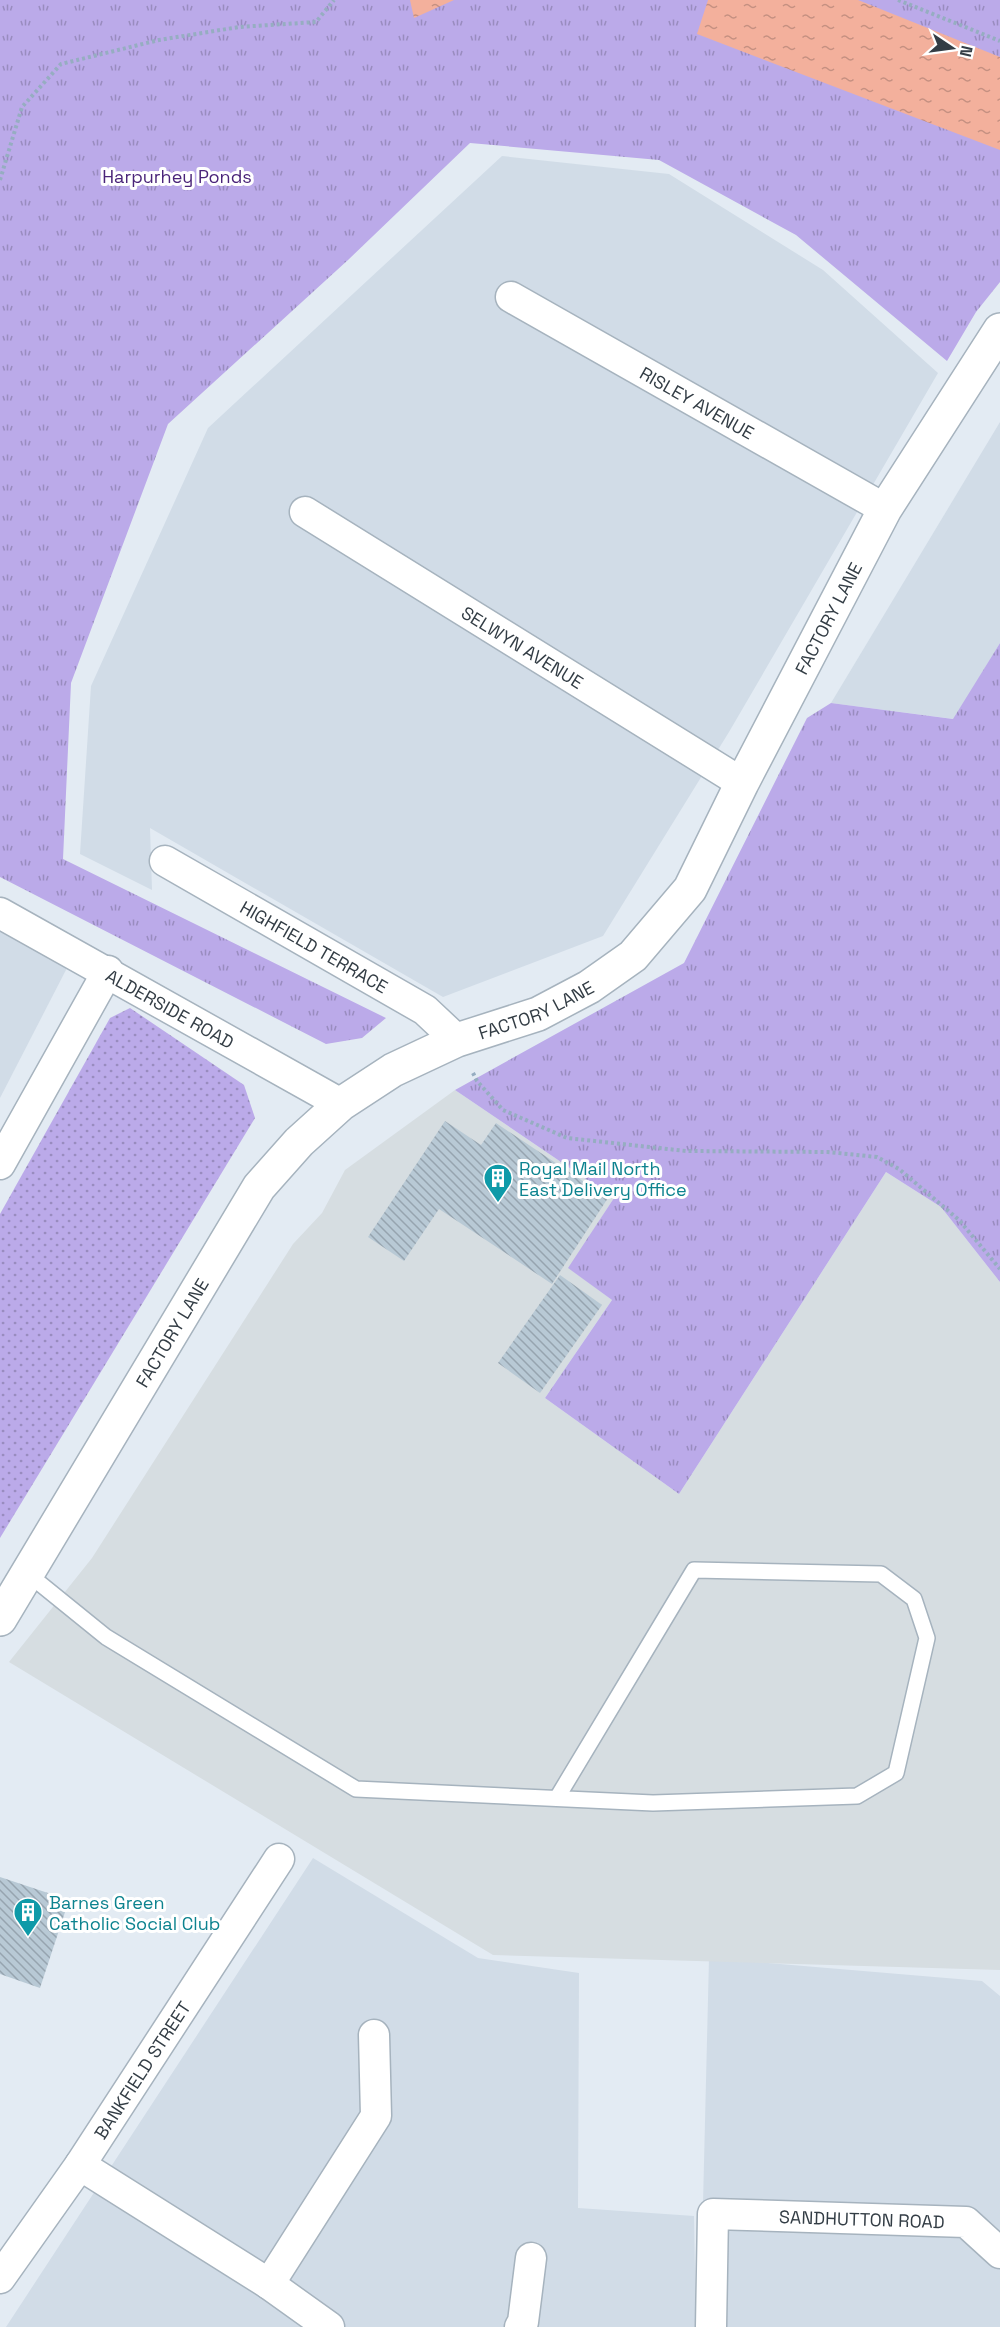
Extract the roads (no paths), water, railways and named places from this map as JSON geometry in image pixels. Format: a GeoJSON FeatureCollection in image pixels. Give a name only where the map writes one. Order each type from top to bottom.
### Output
{"type":"FeatureCollection","features":[{"type":"Feature","properties":{"kind":"street","name":"RISLEY AVENUE"},"geometry":{"type":"LineString","coordinates":[[511,297],[885,509]]}},
{"type":"Feature","properties":{"kind":"street","name":"FACTORY LANE"},"geometry":{"type":"LineString","coordinates":[[0,1619],[259,1187],[299,1142],[341,1104],[393,1070],[457,1040],[538,1014],[589,987],[633,956],[690,889],[742,783],[885,509],[1000,330]]}},
{"type":"Feature","properties":{"kind":"street","name":"SELWYN AVENUE"},"geometry":{"type":"LineString","coordinates":[[306,512],[742,783]]}},
{"type":"Feature","properties":{"kind":"street","name":"HIGHFIELD TERRACE"},"geometry":{"type":"LineString","coordinates":[[165,861],[425,1010],[457,1040]]}},
{"type":"Feature","properties":{"kind":"street","name":"ALDERSIDE ROAD"},"geometry":{"type":"LineString","coordinates":[[0,913],[108,971],[341,1104]]}},
{"type":"Feature","properties":{"kind":"street"},"geometry":{"type":"LineString","coordinates":[[0,1164],[108,971]]}},
{"type":"Feature","properties":{"kind":"street","name":"BANKFIELD STREET"},"geometry":{"type":"LineString","coordinates":[[0,2278],[80,2165],[279,1859]]}},
{"type":"Feature","properties":{"kind":"street"},"geometry":{"type":"LineString","coordinates":[[269,2284],[376,2116],[374,2035]]}},
{"type":"Feature","properties":{"kind":"street"},"geometry":{"type":"LineString","coordinates":[[80,2165],[269,2284],[329,2327]]}},
{"type":"Feature","properties":{"kind":"street","name":"SANDHUTTON ROAD"},"geometry":{"type":"LineString","coordinates":[[711,2327],[713,2214],[966,2222],[1000,2253]]}},
{"type":"Feature","properties":{"kind":"street"},"geometry":{"type":"LineString","coordinates":[[520,2327],[523,2322],[531,2258]]}},
{"type":"Feature","properties":{"kind":"lane"},"geometry":{"type":"LineString","coordinates":[[27,1572],[106,1637],[356,1789],[654,1803],[856,1797],[896,1773],[927,1638],[915,1599],[881,1574],[694,1570],[557,1798]]}},
{"type":"Feature","properties":{"kind":"water"},"geometry":{"type":"Polygon","coordinates":[[[410,0],[454,0],[414,18],[410,0]]]}},
{"type":"Feature","properties":{"kind":"water"},"geometry":{"type":"Polygon","coordinates":[[[708,0],[858,0],[1000,57],[1000,150],[697,34],[708,0]]]}},
{"type":"Feature","properties":{"kind":"place","name":"Royal Mail North East Delivery Office"},"geometry":{"type":"Point","coordinates":[498,1204]}},
{"type":"Feature","properties":{"kind":"place","name":"Barnes Green Catholic Social Club"},"geometry":{"type":"Point","coordinates":[28,1938]}},
{"type":"Feature","properties":{"kind":"park label","name":"Harpurhey Ponds"},"geometry":{"type":"Point","coordinates":[177,176]}}]}
